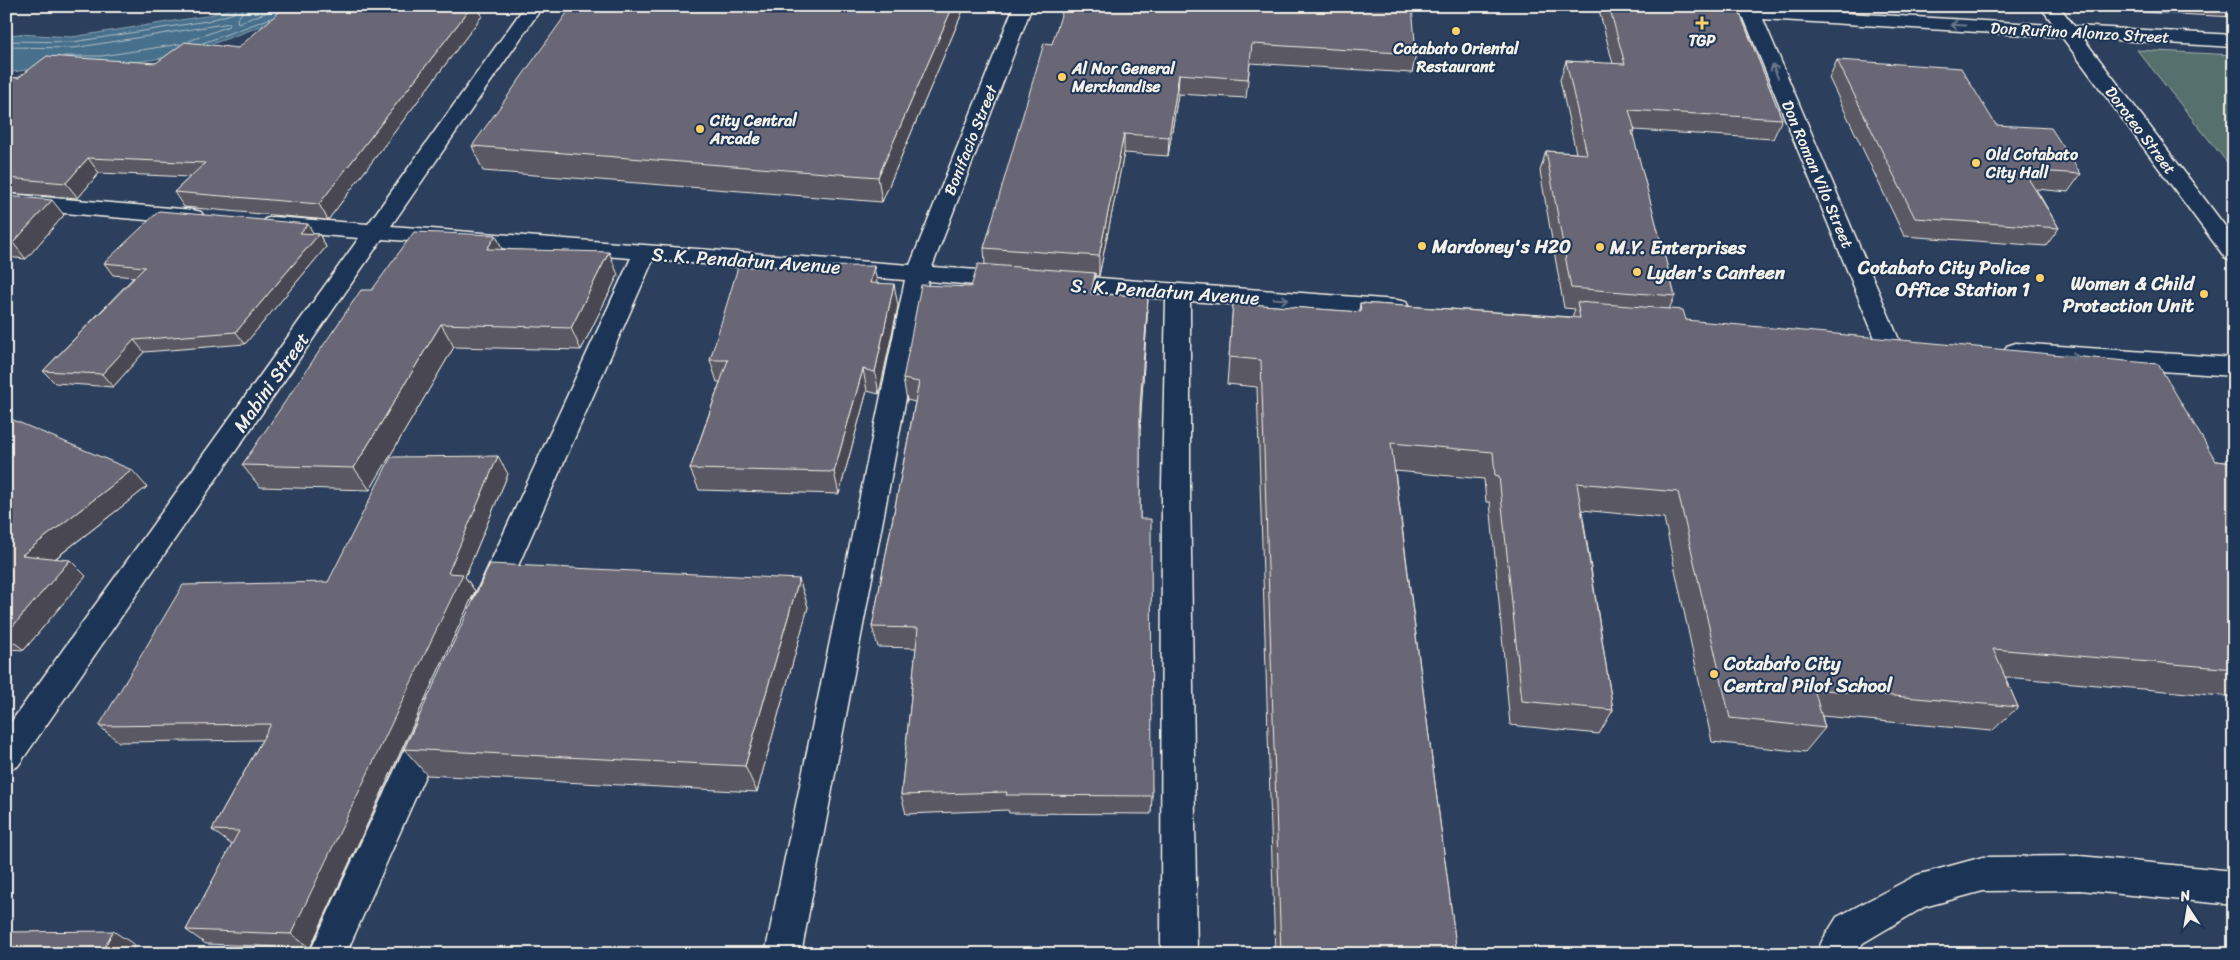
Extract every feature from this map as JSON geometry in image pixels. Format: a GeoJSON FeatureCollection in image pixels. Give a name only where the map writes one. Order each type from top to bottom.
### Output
{"type":"FeatureCollection","features":[{"type":"Feature","properties":{"kind":"street","name":"Mabini Street"},"geometry":{"type":"LineString","coordinates":[[6,756],[534,6]]}},
{"type":"Feature","properties":{"kind":"street","name":"Bonifacio Street"},"geometry":{"type":"LineString","coordinates":[[783,954],[918,273],[1023,6]]}},
{"type":"Feature","properties":{"kind":"street","name":"Don Rufino Alonzo Street"},"geometry":{"type":"LineString","coordinates":[[1626,6],[1750,10],[2234,41]]}},
{"type":"Feature","properties":{"kind":"street","name":"Doroteo Street"},"geometry":{"type":"LineString","coordinates":[[2049,6],[2234,254]]}},
{"type":"Feature","properties":{"kind":"street","name":"Don Roman Vilo Street"},"geometry":{"type":"LineString","coordinates":[[1750,10],[1898,343],[1859,340]]}},
{"type":"Feature","properties":{"kind":"street"},"geometry":{"type":"LineString","coordinates":[[6,201],[212,219]]}},
{"type":"Feature","properties":{"kind":"street","name":"S. K. Pendatun Avenue"},"geometry":{"type":"LineString","coordinates":[[250,222],[376,233],[1415,309]]}},
{"type":"Feature","properties":{"kind":"street"},"geometry":{"type":"LineString","coordinates":[[476,626],[645,253]]}},
{"type":"Feature","properties":{"kind":"street"},"geometry":{"type":"LineString","coordinates":[[1178,292],[1176,496],[1179,954]]}},
{"type":"Feature","properties":{"kind":"street"},"geometry":{"type":"LineString","coordinates":[[1997,350],[2234,367]]}},
{"type":"Feature","properties":{"kind":"street"},"geometry":{"type":"LineString","coordinates":[[327,954],[443,699]]}},
{"type":"Feature","properties":{"kind":"street"},"geometry":{"type":"LineString","coordinates":[[1834,954],[1850,930],[1918,892],[1983,874],[2080,874],[2234,888]]}},
{"type":"Feature","properties":{"kind":"green space"},"geometry":{"type":"Polygon","coordinates":[[[2137,50],[2234,55],[2234,171],[2137,50]]]}},
{"type":"Feature","properties":{"kind":"water"},"geometry":{"type":"Polygon","coordinates":[[[239,6],[316,6],[182,55],[103,67],[45,67],[6,73],[6,36],[18,34],[72,37],[206,16],[239,6]]]}},
{"type":"Feature","properties":{"kind":"building"},"geometry":{"type":"Polygon","coordinates":[[[286,6],[472,6],[319,204],[174,192],[205,163],[88,158],[66,183],[6,178],[6,77],[18,78],[47,56],[156,63],[185,42],[238,48],[286,6]]]}},
{"type":"Feature","properties":{"kind":"building","name":"City Central Arcade"},"geometry":{"type":"Polygon","coordinates":[[[572,6],[953,6],[878,177],[472,146],[572,6]]]}},
{"type":"Feature","properties":{"kind":"building"},"geometry":{"type":"Polygon","coordinates":[[[1067,6],[1412,6],[1416,54],[1252,44],[1248,79],[1179,74],[1169,137],[1124,134],[1099,256],[984,248],[1044,43],[1052,44],[1063,9],[1066,9],[1067,6]]]}},
{"type":"Feature","properties":{"kind":"building"},"geometry":{"type":"Polygon","coordinates":[[[1609,6],[1737,6],[1782,119],[1629,110],[1635,131],[1632,131],[1675,296],[1571,288],[1546,151],[1587,154],[1566,61],[1625,64],[1609,6]]]}},
{"type":"Feature","properties":{"kind":"building","name":"Old Cotabato City Hall"},"geometry":{"type":"Polygon","coordinates":[[[1837,60],[1961,68],[1996,125],[2051,128],[2081,174],[2023,170],[2059,228],[1915,218],[1837,60]]]}},
{"type":"Feature","properties":{"kind":"building"},"geometry":{"type":"Polygon","coordinates":[[[6,196],[52,200],[13,243],[6,243],[6,196]]]}},
{"type":"Feature","properties":{"kind":"building"},"geometry":{"type":"Polygon","coordinates":[[[159,211],[308,224],[300,233],[319,234],[236,332],[134,340],[102,374],[43,371],[145,267],[104,263],[159,211]]]}},
{"type":"Feature","properties":{"kind":"building"},"geometry":{"type":"Polygon","coordinates":[[[414,232],[496,235],[487,249],[609,252],[571,328],[441,324],[354,468],[242,465],[361,290],[372,290],[414,232]]]}},
{"type":"Feature","properties":{"kind":"building"},"geometry":{"type":"Polygon","coordinates":[[[978,264],[1095,273],[1091,294],[1148,296],[1140,407],[1140,519],[1151,519],[1152,796],[1006,795],[1007,792],[901,795],[918,628],[872,627],[919,382],[903,379],[921,285],[971,287],[978,264]]]}},
{"type":"Feature","properties":{"kind":"building"},"geometry":{"type":"Polygon","coordinates":[[[874,266],[870,283],[894,284],[875,372],[863,369],[834,472],[690,469],[728,360],[710,360],[738,267],[874,266]]]}},
{"type":"Feature","properties":{"kind":"building"},"geometry":{"type":"Polygon","coordinates":[[[1577,302],[1683,310],[1686,320],[2158,364],[2216,461],[2234,463],[2234,669],[1993,649],[2018,707],[1814,689],[1825,728],[1730,718],[1678,492],[1577,483],[1613,710],[1522,701],[1499,476],[1495,475],[1493,452],[1391,443],[1457,954],[1281,954],[1261,360],[1229,357],[1233,303],[1361,312],[1360,303],[1580,318],[1577,302]]]}},
{"type":"Feature","properties":{"kind":"building"},"geometry":{"type":"Polygon","coordinates":[[[6,417],[132,470],[22,555],[70,560],[6,634],[6,417]]]}},
{"type":"Feature","properties":{"kind":"building"},"geometry":{"type":"Polygon","coordinates":[[[498,456],[448,573],[463,574],[291,934],[186,930],[239,831],[212,830],[271,724],[99,726],[183,585],[328,582],[391,457],[498,456]]]}},
{"type":"Feature","properties":{"kind":"building"},"geometry":{"type":"Polygon","coordinates":[[[490,564],[799,579],[745,766],[404,749],[490,564]]]}},
{"type":"Feature","properties":{"kind":"building"},"geometry":{"type":"Polygon","coordinates":[[[113,931],[101,954],[6,954],[6,932],[113,931]]]}},
{"type":"Feature","properties":{"kind":"place","name":"TGP"},"geometry":{"type":"Point","coordinates":[1702,23]}},
{"type":"Feature","properties":{"kind":"place","name":"Cotabato Oriental Restaurant"},"geometry":{"type":"Point","coordinates":[1456,31]}},
{"type":"Feature","properties":{"kind":"place","name":"Al Nor General Merchandise"},"geometry":{"type":"Point","coordinates":[1062,77]}},
{"type":"Feature","properties":{"kind":"place","name":"City Central Arcade"},"geometry":{"type":"Point","coordinates":[700,129]}},
{"type":"Feature","properties":{"kind":"place","name":"Old Cotabato City Hall"},"geometry":{"type":"Point","coordinates":[1976,163]}},
{"type":"Feature","properties":{"kind":"place","name":"Mardoney's H20"},"geometry":{"type":"Point","coordinates":[1422,246]}},
{"type":"Feature","properties":{"kind":"place","name":"M.Y. Enterprises"},"geometry":{"type":"Point","coordinates":[1600,247]}},
{"type":"Feature","properties":{"kind":"place","name":"Lyden's Canteen"},"geometry":{"type":"Point","coordinates":[1637,272]}},
{"type":"Feature","properties":{"kind":"place","name":"Cotabato City Police Office Station 1"},"geometry":{"type":"Point","coordinates":[2040,278]}},
{"type":"Feature","properties":{"kind":"place","name":"Women & Child Protection Unit"},"geometry":{"type":"Point","coordinates":[2204,294]}},
{"type":"Feature","properties":{"kind":"place","name":"Cotabato City Central Pilot School"},"geometry":{"type":"Point","coordinates":[1714,674]}}]}
